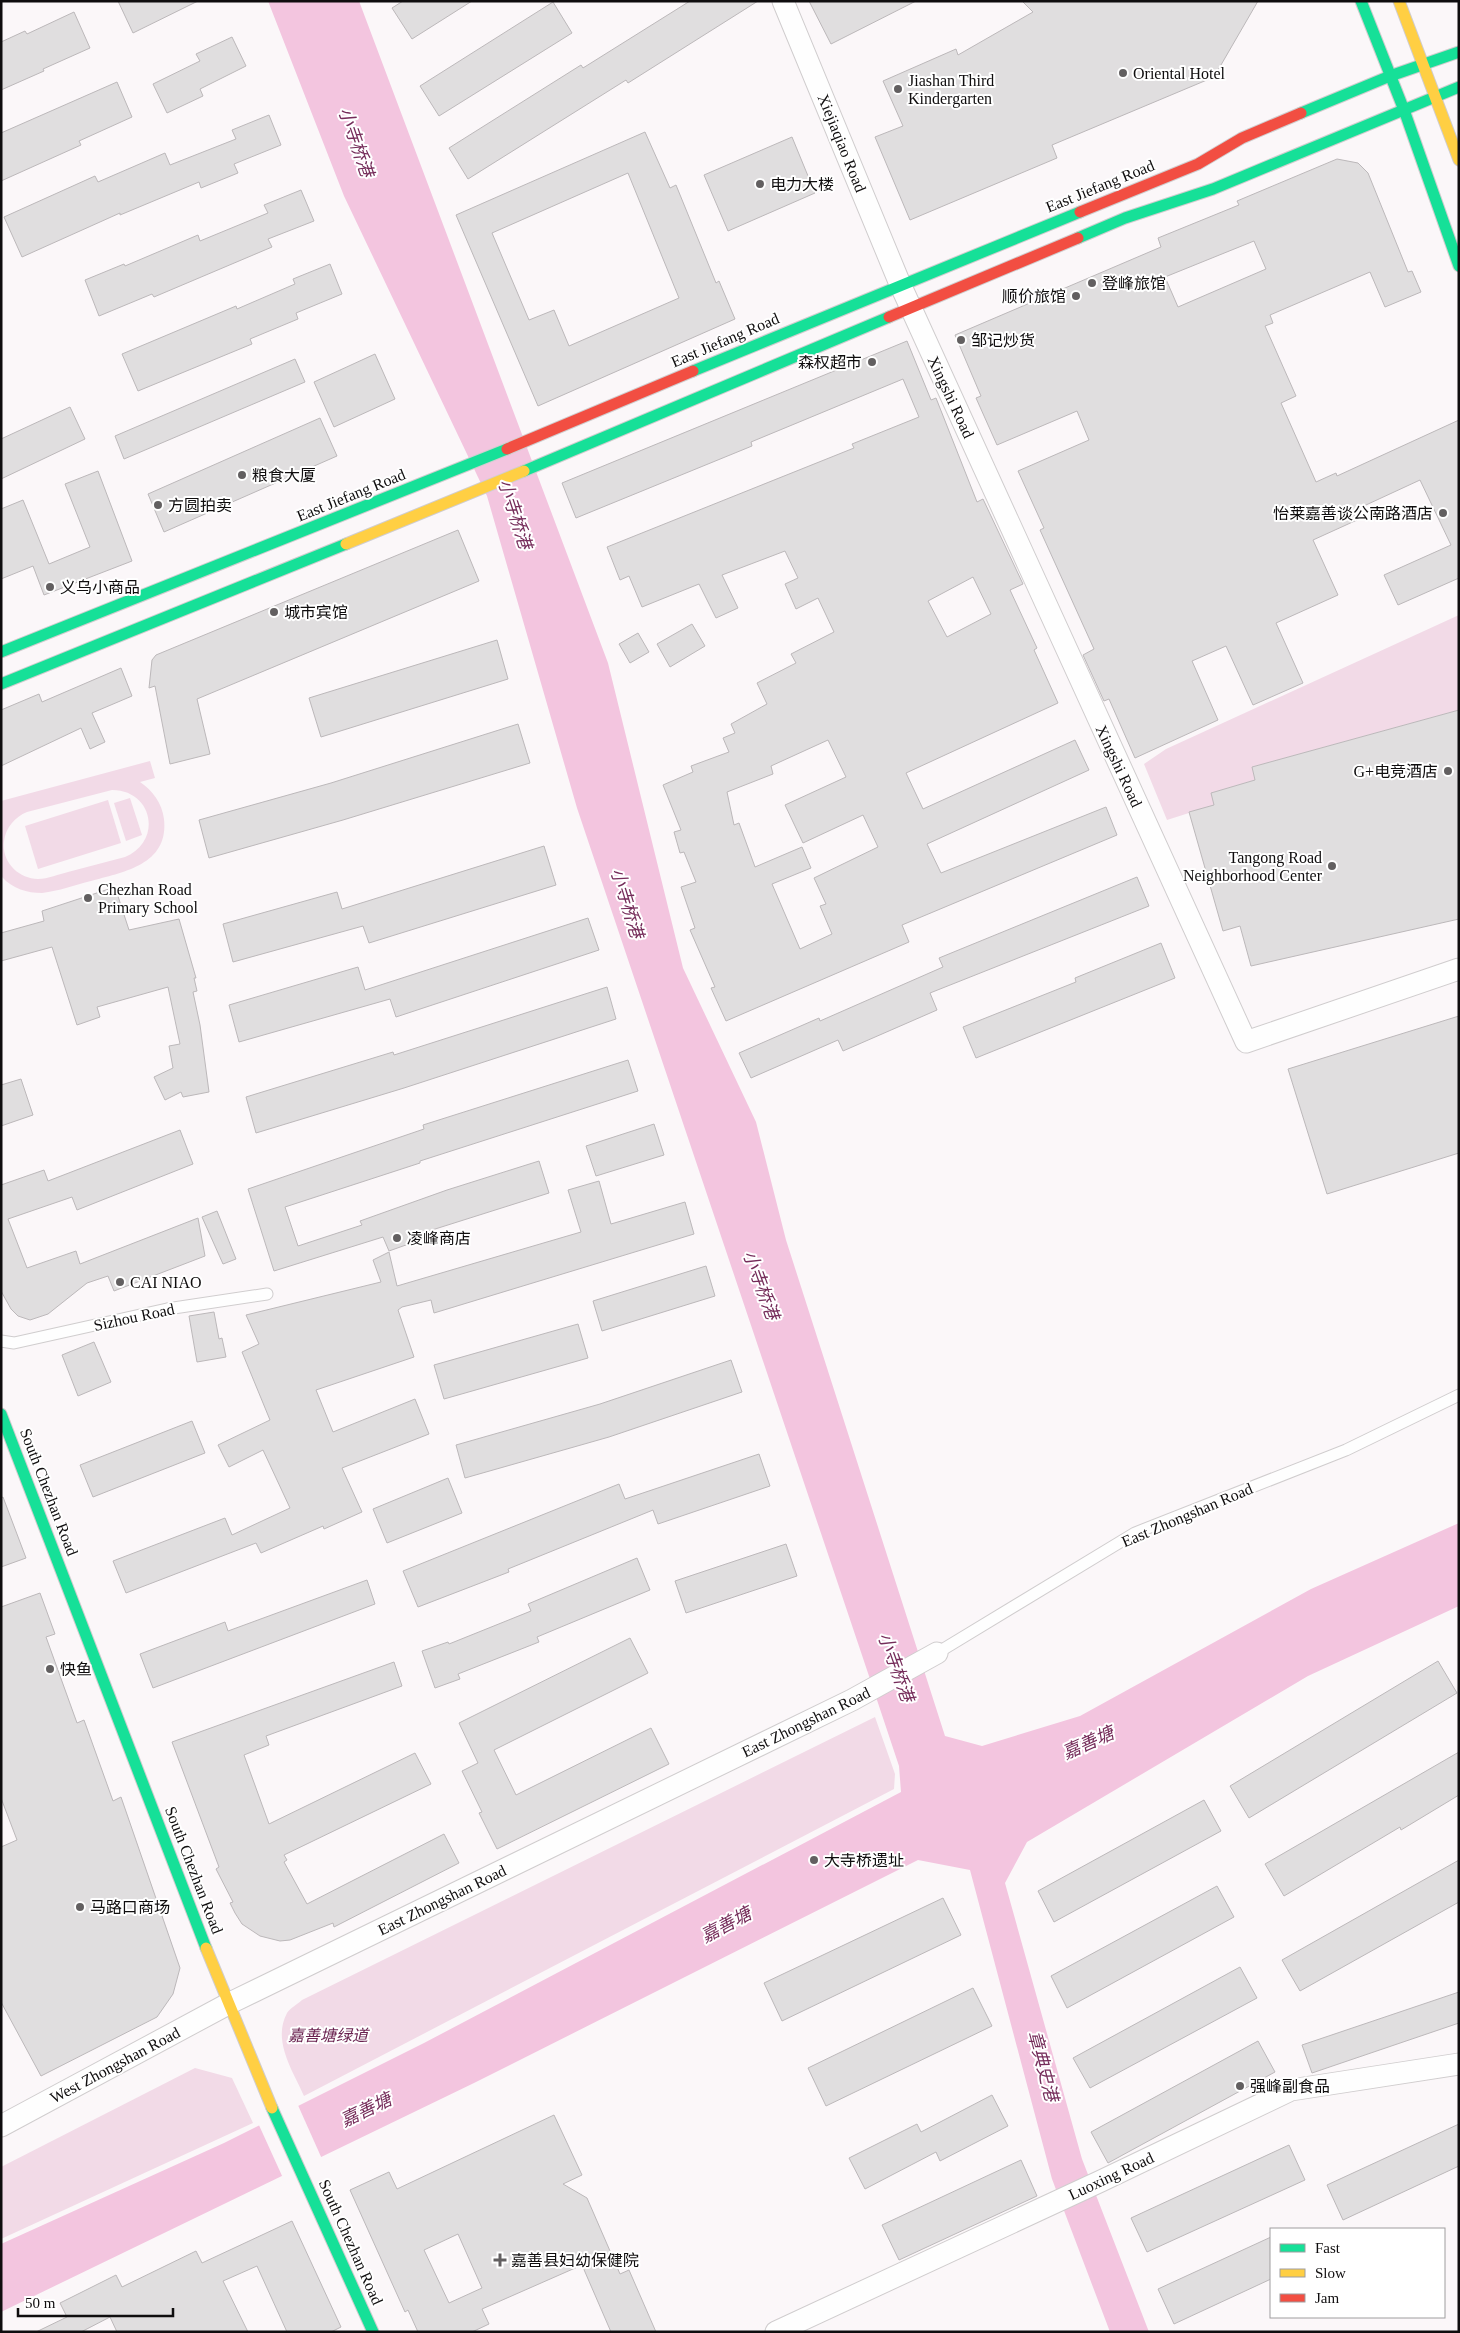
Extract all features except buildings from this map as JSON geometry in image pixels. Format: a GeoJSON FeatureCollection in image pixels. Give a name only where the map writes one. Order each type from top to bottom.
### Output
{"type":"FeatureCollection","features":[{"type":"Feature","properties":{"kind":"main road"},"geometry":{"type":"LineString","coordinates":[[1361,1],[1404,110],[1459,266]]}},
{"type":"Feature","properties":{"kind":"main road"},"geometry":{"type":"LineString","coordinates":[[1399,1],[1459,160]]}},
{"type":"Feature","properties":{"kind":"main road","name":"East Jiefang Road"},"geometry":{"type":"LineString","coordinates":[[1,652],[453,472],[900,284],[1198,164],[1242,138],[1390,76],[1459,52]]}},
{"type":"Feature","properties":{"kind":"main road"},"geometry":{"type":"LineString","coordinates":[[1,684],[559,457],[1125,218],[1213,189],[1459,87]]}},
{"type":"Feature","properties":{"kind":"main road","name":"South Chezhan Road"},"geometry":{"type":"LineString","coordinates":[[1,1414],[228,2004],[373,2332]]}},
{"type":"Feature","properties":{"kind":"street","name":"Xiejiaqiao Road"},"geometry":{"type":"LineString","coordinates":[[783,1],[900,284]]}},
{"type":"Feature","properties":{"kind":"street","name":"Xingshi Road"},"geometry":{"type":"LineString","coordinates":[[900,284],[1246,1042],[1459,969]]}},
{"type":"Feature","properties":{"kind":"street","name":"East Zhongshan Road"},"geometry":{"type":"LineString","coordinates":[[228,2004],[852,1700],[938,1653]]}},
{"type":"Feature","properties":{"kind":"street","name":"West Zhongshan Road"},"geometry":{"type":"LineString","coordinates":[[1,2126],[228,2004]]}},
{"type":"Feature","properties":{"kind":"street","name":"Luoxing Road"},"geometry":{"type":"LineString","coordinates":[[776,2332],[1048,2206],[1291,2090],[1459,2064]]}},
{"type":"Feature","properties":{"kind":"lane","name":"Sizhou Road"},"geometry":{"type":"LineString","coordinates":[[1,1342],[14,1343],[167,1310],[267,1294]]}},
{"type":"Feature","properties":{"kind":"lane","name":"East Zhongshan Road"},"geometry":{"type":"LineString","coordinates":[[938,1653],[1135,1533],[1346,1450],[1459,1394]]}},
{"type":"Feature","properties":{"kind":"green space"},"geometry":{"type":"Polygon","coordinates":[[[1459,615],[1459,710],[1252,767],[1255,780],[1211,793],[1214,805],[1167,820],[1144,764],[1166,749],[1459,615]]]}},
{"type":"Feature","properties":{"kind":"green space"},"geometry":{"type":"Polygon","coordinates":[[[150,761],[155,778],[140,782],[153,793],[159,803],[164,819],[164,835],[159,847],[152,856],[129,870],[55,891],[42,893],[26,891],[11,885],[2,877],[1,801],[150,761]],[[112,790],[23,814],[12,823],[5,836],[4,848],[8,862],[12,868],[24,876],[38,879],[125,857],[137,850],[145,840],[148,818],[144,807],[137,798],[126,792],[112,790]]]}},
{"type":"Feature","properties":{"kind":"green space"},"geometry":{"type":"Polygon","coordinates":[[[130,798],[142,835],[126,841],[114,803],[130,798]]]}},
{"type":"Feature","properties":{"kind":"green space"},"geometry":{"type":"Polygon","coordinates":[[[108,800],[121,843],[38,869],[25,826],[108,800]]]}},
{"type":"Feature","properties":{"kind":"green space","name":"嘉善塘绿道"},"geometry":{"type":"Polygon","coordinates":[[[875,1717],[895,1774],[894,1789],[304,2096],[286,2056],[282,2034],[287,2013],[302,2000],[875,1717]]]}},
{"type":"Feature","properties":{"kind":"green space"},"geometry":{"type":"Polygon","coordinates":[[[195,2068],[232,2078],[253,2123],[1,2239],[1,2167],[195,2068]]]}},
{"type":"Feature","properties":{"kind":"water"},"geometry":{"type":"Polygon","coordinates":[[[268,1],[359,1],[608,663],[683,968],[756,1122],[786,1240],[945,1736],[982,1746],[1080,1716],[1311,1589],[1459,1523],[1459,1606],[1308,1676],[1027,1842],[1005,1883],[1082,2159],[1149,2332],[1110,2332],[1052,2179],[970,1870],[918,1860],[474,2083],[1,2312],[1,2244],[224,2143],[424,2043],[901,1792],[899,1766],[577,808],[487,496],[344,196],[268,1]]]}},
{"type":"Feature","properties":{"kind":"pier"},"geometry":{"type":"Polygon","coordinates":[[[297,2103],[322,2159],[283,2178],[258,2123],[297,2103]]]}},
{"type":"Feature","properties":{"kind":"traffic: fast"},"geometry":{"type":"LineString","coordinates":[[1361,1],[1404,110],[1459,266]]}},
{"type":"Feature","properties":{"kind":"traffic: fast"},"geometry":{"type":"LineString","coordinates":[[1301,113],[1390,76],[1459,52]]}},
{"type":"Feature","properties":{"kind":"traffic: fast"},"geometry":{"type":"LineString","coordinates":[[1078,238],[1125,218],[1213,189],[1459,87]]}},
{"type":"Feature","properties":{"kind":"traffic: fast"},"geometry":{"type":"LineString","coordinates":[[693,371],[1080,212]]}},
{"type":"Feature","properties":{"kind":"traffic: fast"},"geometry":{"type":"LineString","coordinates":[[524,471],[889,317]]}},
{"type":"Feature","properties":{"kind":"traffic: fast"},"geometry":{"type":"LineString","coordinates":[[1,652],[507,449]]}},
{"type":"Feature","properties":{"kind":"traffic: fast"},"geometry":{"type":"LineString","coordinates":[[1,684],[346,544]]}},
{"type":"Feature","properties":{"kind":"traffic: fast"},"geometry":{"type":"LineString","coordinates":[[1,1414],[206,1948]]}},
{"type":"Feature","properties":{"kind":"traffic: fast"},"geometry":{"type":"LineString","coordinates":[[272,2108],[373,2332]]}},
{"type":"Feature","properties":{"kind":"traffic: slow"},"geometry":{"type":"LineString","coordinates":[[1399,1],[1459,160]]}},
{"type":"Feature","properties":{"kind":"traffic: slow"},"geometry":{"type":"LineString","coordinates":[[346,544],[524,471]]}},
{"type":"Feature","properties":{"kind":"traffic: slow"},"geometry":{"type":"LineString","coordinates":[[206,1948],[272,2108]]}},
{"type":"Feature","properties":{"kind":"traffic: jam"},"geometry":{"type":"LineString","coordinates":[[1080,212],[1198,164],[1242,138],[1301,113]]}},
{"type":"Feature","properties":{"kind":"traffic: jam"},"geometry":{"type":"LineString","coordinates":[[889,317],[1078,238]]}},
{"type":"Feature","properties":{"kind":"traffic: jam"},"geometry":{"type":"LineString","coordinates":[[507,449],[693,371]]}},
{"type":"Feature","properties":{"kind":"place","name":"Oriental Hotel"},"geometry":{"type":"Point","coordinates":[1123,73]}},
{"type":"Feature","properties":{"kind":"place","name":"Jiashan Third Kindergarten"},"geometry":{"type":"Point","coordinates":[898,89]}},
{"type":"Feature","properties":{"kind":"place","name":"电力大楼"},"geometry":{"type":"Point","coordinates":[760,184]}},
{"type":"Feature","properties":{"kind":"place","name":"登峰旅馆"},"geometry":{"type":"Point","coordinates":[1092,283]}},
{"type":"Feature","properties":{"kind":"place","name":"顺价旅馆"},"geometry":{"type":"Point","coordinates":[1076,296]}},
{"type":"Feature","properties":{"kind":"place","name":"邹记炒货"},"geometry":{"type":"Point","coordinates":[961,340]}},
{"type":"Feature","properties":{"kind":"place","name":"森权超市"},"geometry":{"type":"Point","coordinates":[872,362]}},
{"type":"Feature","properties":{"kind":"place","name":"粮食大厦"},"geometry":{"type":"Point","coordinates":[242,475]}},
{"type":"Feature","properties":{"kind":"place","name":"方圆拍卖"},"geometry":{"type":"Point","coordinates":[158,505]}},
{"type":"Feature","properties":{"kind":"place","name":"怡莱嘉善谈公南路酒店"},"geometry":{"type":"Point","coordinates":[1443,513]}},
{"type":"Feature","properties":{"kind":"place","name":"义乌小商品"},"geometry":{"type":"Point","coordinates":[50,587]}},
{"type":"Feature","properties":{"kind":"place","name":"城市宾馆"},"geometry":{"type":"Point","coordinates":[274,612]}},
{"type":"Feature","properties":{"kind":"place","name":"G+电竞酒店"},"geometry":{"type":"Point","coordinates":[1448,771]}},
{"type":"Feature","properties":{"kind":"place","name":"Tangong Road Neighborhood Center"},"geometry":{"type":"Point","coordinates":[1332,866]}},
{"type":"Feature","properties":{"kind":"place","name":"Chezhan Road Primary School"},"geometry":{"type":"Point","coordinates":[88,898]}},
{"type":"Feature","properties":{"kind":"place","name":"凌峰商店"},"geometry":{"type":"Point","coordinates":[397,1238]}},
{"type":"Feature","properties":{"kind":"place","name":"CAI NIAO"},"geometry":{"type":"Point","coordinates":[120,1282]}},
{"type":"Feature","properties":{"kind":"place","name":"快鱼"},"geometry":{"type":"Point","coordinates":[50,1669]}},
{"type":"Feature","properties":{"kind":"place","name":"大寺桥遗址"},"geometry":{"type":"Point","coordinates":[814,1860]}},
{"type":"Feature","properties":{"kind":"place","name":"马路口商场"},"geometry":{"type":"Point","coordinates":[80,1907]}},
{"type":"Feature","properties":{"kind":"place","name":"强峰副食品"},"geometry":{"type":"Point","coordinates":[1240,2086]}},
{"type":"Feature","properties":{"kind":"place","name":"嘉善县妇幼保健院"},"geometry":{"type":"Point","coordinates":[500,2260]}},
{"type":"Feature","properties":{"kind":"water label","name":"小寺桥港"},"geometry":{"type":"Point","coordinates":[356,142]}},
{"type":"Feature","properties":{"kind":"water label","name":"小寺桥港"},"geometry":{"type":"Point","coordinates":[515,514]}},
{"type":"Feature","properties":{"kind":"water label","name":"小寺桥港"},"geometry":{"type":"Point","coordinates":[627,903]}},
{"type":"Feature","properties":{"kind":"water label","name":"小寺桥港"},"geometry":{"type":"Point","coordinates":[761,1285]}},
{"type":"Feature","properties":{"kind":"water label","name":"小寺桥港"},"geometry":{"type":"Point","coordinates":[896,1667]}},
{"type":"Feature","properties":{"kind":"water label","name":"嘉善塘"},"geometry":{"type":"Point","coordinates":[1088,1743]}},
{"type":"Feature","properties":{"kind":"water label","name":"嘉善塘"},"geometry":{"type":"Point","coordinates":[726,1925]}},
{"type":"Feature","properties":{"kind":"water label","name":"章典史港"},"geometry":{"type":"Point","coordinates":[1043,2066]}},
{"type":"Feature","properties":{"kind":"water label","name":"嘉善塘"},"geometry":{"type":"Point","coordinates":[366,2110]}}]}
